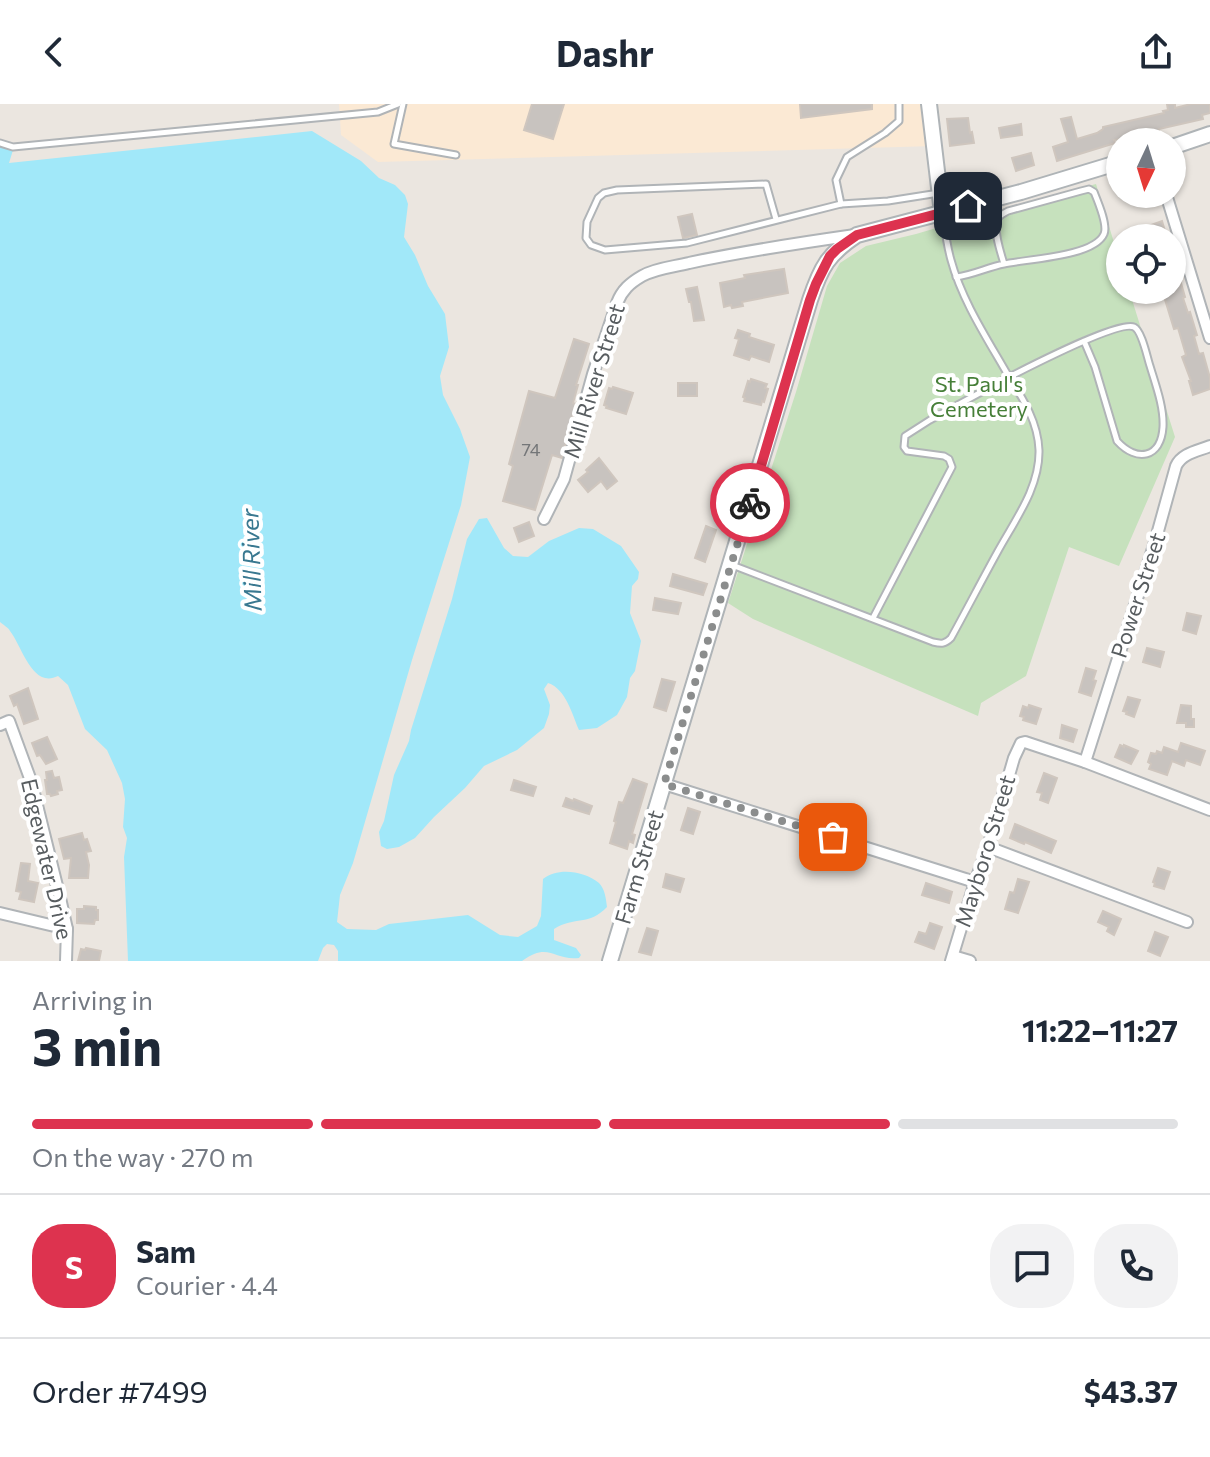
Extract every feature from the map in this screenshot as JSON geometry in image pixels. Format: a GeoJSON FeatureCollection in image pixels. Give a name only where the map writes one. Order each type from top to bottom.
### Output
{"type":"FeatureCollection","features":[{"type":"Feature","properties":{"kind":"street"},"geometry":{"type":"LineString","coordinates":[[929,104],[942,213]]}},
{"type":"Feature","properties":{"kind":"street"},"geometry":{"type":"LineString","coordinates":[[1186,142],[1210,134]]}},
{"type":"Feature","properties":{"kind":"street"},"geometry":{"type":"LineString","coordinates":[[857,235],[1106,166]]}},
{"type":"Feature","properties":{"kind":"street"},"geometry":{"type":"LineString","coordinates":[[1170,208],[1210,338]]}},
{"type":"Feature","properties":{"kind":"street","name":"Mill River Street"},"geometry":{"type":"LineString","coordinates":[[544,519],[564,479],[593,374],[621,292],[643,275],[661,269],[738,252],[857,235]]}},
{"type":"Feature","properties":{"kind":"street","name":"Farm Street"},"geometry":{"type":"LineString","coordinates":[[610,961],[816,284],[830,256],[857,235]]}},
{"type":"Feature","properties":{"kind":"street","name":"Power Street"},"geometry":{"type":"LineString","coordinates":[[1085,762],[1176,466],[1185,456],[1210,446]]}},
{"type":"Feature","properties":{"kind":"street","name":"Edgewater Drive"},"geometry":{"type":"LineString","coordinates":[[0,725],[9,721],[31,781],[67,929],[66,961]]}},
{"type":"Feature","properties":{"kind":"street","name":"Mayboro Street"},"geometry":{"type":"LineString","coordinates":[[952,958],[1014,758],[1022,743],[1085,762]]}},
{"type":"Feature","properties":{"kind":"street"},"geometry":{"type":"LineString","coordinates":[[1085,762],[1210,810]]}},
{"type":"Feature","properties":{"kind":"street"},"geometry":{"type":"LineString","coordinates":[[664,784],[975,882]]}},
{"type":"Feature","properties":{"kind":"street"},"geometry":{"type":"LineString","coordinates":[[988,847],[1187,922]]}},
{"type":"Feature","properties":{"kind":"street"},"geometry":{"type":"LineString","coordinates":[[0,913],[67,929]]}},
{"type":"Feature","properties":{"kind":"street"},"geometry":{"type":"LineString","coordinates":[[952,958],[970,961]]}},
{"type":"Feature","properties":{"kind":"lane"},"geometry":{"type":"LineString","coordinates":[[0,143],[13,147],[378,112],[401,104],[394,144],[456,155]]}},
{"type":"Feature","properties":{"kind":"lane"},"geometry":{"type":"LineString","coordinates":[[841,204],[836,180],[847,157],[899,121],[899,104]]}},
{"type":"Feature","properties":{"kind":"lane"},"geometry":{"type":"LineString","coordinates":[[776,219],[766,184],[617,190],[598,198],[587,222],[586,238],[591,245],[605,250],[687,243],[841,204],[940,193]]}},
{"type":"Feature","properties":{"kind":"lane"},"geometry":{"type":"LineString","coordinates":[[956,277],[1004,264],[1041,260],[1097,243],[1105,227],[1094,192],[1089,189],[1081,191],[999,216],[996,228],[1004,264]]}},
{"type":"Feature","properties":{"kind":"lane"},"geometry":{"type":"LineString","coordinates":[[731,565],[942,644],[951,638],[1033,485],[1039,452],[1033,420],[956,277],[942,213]]}},
{"type":"Feature","properties":{"kind":"lane"},"geometry":{"type":"LineString","coordinates":[[873,618],[952,467],[944,456],[907,451],[904,447],[905,436],[930,420],[1084,341],[1133,326],[1137,329],[1163,416],[1160,443],[1155,451],[1135,453],[1123,448],[1117,441],[1084,341]]}},
{"type":"Feature","properties":{"kind":"shaded area"},"geometry":{"type":"Polygon","coordinates":[[[339,104],[928,104],[934,146],[378,162],[341,135],[339,104]]]}},
{"type":"Feature","properties":{"kind":"green space","name":"St. Paul's Cemetery"},"geometry":{"type":"Polygon","coordinates":[[[1096,184],[1108,224],[1106,304],[1133,304],[1175,437],[1119,566],[1069,547],[1026,676],[981,703],[978,716],[753,619],[728,603],[827,286],[840,263],[866,246],[1096,184]]]}},
{"type":"Feature","properties":{"kind":"water","name":"Mill River"},"geometry":{"type":"Polygon","coordinates":[[[312,131],[361,161],[379,178],[395,185],[405,195],[408,204],[404,237],[445,314],[449,347],[440,376],[443,395],[470,457],[461,505],[353,863],[340,895],[337,922],[347,929],[376,930],[389,924],[468,915],[500,935],[518,937],[537,926],[541,916],[543,879],[556,873],[571,872],[599,883],[607,907],[594,917],[554,929],[554,940],[576,948],[581,955],[579,958],[545,952],[522,961],[338,961],[338,951],[334,945],[327,944],[318,961],[128,961],[124,857],[127,838],[123,827],[125,799],[122,783],[107,750],[85,729],[68,685],[58,676],[41,677],[29,664],[9,630],[0,622],[0,146],[13,150],[9,163],[312,131]]]}},
{"type":"Feature","properties":{"kind":"water"},"geometry":{"type":"Polygon","coordinates":[[[487,518],[504,548],[513,556],[528,557],[549,541],[579,528],[593,529],[621,546],[639,572],[632,586],[630,613],[641,641],[635,671],[630,678],[627,697],[617,715],[597,728],[579,730],[564,696],[548,683],[544,689],[550,705],[544,728],[517,750],[484,766],[415,838],[399,847],[387,849],[381,846],[379,832],[394,775],[409,741],[467,539],[479,519],[487,518]]]}},
{"type":"Feature","properties":{"kind":"building"},"geometry":{"type":"Polygon","coordinates":[[[532,104],[564,104],[553,139],[524,130],[532,104]]]}},
{"type":"Feature","properties":{"kind":"building"},"geometry":{"type":"Polygon","coordinates":[[[800,104],[872,104],[872,109],[801,118],[800,104]]]}},
{"type":"Feature","properties":{"kind":"building"},"geometry":{"type":"Polygon","coordinates":[[[1167,104],[1175,104],[1175,108],[1210,104],[1210,113],[1202,115],[1203,119],[1163,128],[1106,128],[1106,146],[1057,161],[1053,147],[1068,142],[1061,119],[1071,117],[1077,139],[1097,133],[1103,127],[1168,110],[1167,104]]]}},
{"type":"Feature","properties":{"kind":"building"},"geometry":{"type":"Polygon","coordinates":[[[968,118],[974,143],[950,146],[947,119],[968,118]]]}},
{"type":"Feature","properties":{"kind":"building"},"geometry":{"type":"Polygon","coordinates":[[[1021,124],[1022,135],[1001,138],[999,128],[1021,124]]]}},
{"type":"Feature","properties":{"kind":"building"},"geometry":{"type":"Polygon","coordinates":[[[1031,153],[1034,165],[1016,171],[1012,158],[1031,153]]]}},
{"type":"Feature","properties":{"kind":"building"},"geometry":{"type":"Polygon","coordinates":[[[976,182],[977,193],[960,198],[958,184],[976,182]]]}},
{"type":"Feature","properties":{"kind":"building"},"geometry":{"type":"Polygon","coordinates":[[[692,214],[697,235],[683,238],[678,217],[692,214]]]}},
{"type":"Feature","properties":{"kind":"building"},"geometry":{"type":"Polygon","coordinates":[[[784,269],[788,293],[742,302],[743,306],[724,307],[720,283],[745,278],[744,275],[784,269]]]}},
{"type":"Feature","properties":{"kind":"building"},"geometry":{"type":"Polygon","coordinates":[[[697,287],[704,320],[694,321],[686,289],[697,287]]]}},
{"type":"Feature","properties":{"kind":"building"},"geometry":{"type":"Polygon","coordinates":[[[1166,304],[1185,304],[1197,335],[1194,336],[1199,354],[1203,353],[1210,389],[1193,395],[1182,357],[1186,355],[1178,328],[1174,329],[1166,304]]]}},
{"type":"Feature","properties":{"kind":"building"},"geometry":{"type":"Polygon","coordinates":[[[738,330],[774,345],[769,362],[734,355],[739,339],[735,338],[738,330]]]}},
{"type":"Feature","properties":{"kind":"building"},"geometry":{"type":"Polygon","coordinates":[[[574,339],[589,344],[576,385],[573,403],[576,404],[562,458],[552,455],[535,510],[503,501],[513,466],[509,464],[529,391],[555,398],[574,339]]]}},
{"type":"Feature","properties":{"kind":"building"},"geometry":{"type":"Polygon","coordinates":[[[751,379],[767,384],[761,405],[744,401],[751,379]]]}},
{"type":"Feature","properties":{"kind":"building"},"geometry":{"type":"Polygon","coordinates":[[[678,383],[697,383],[697,396],[678,396],[678,383]]]}},
{"type":"Feature","properties":{"kind":"building"},"geometry":{"type":"Polygon","coordinates":[[[609,388],[633,393],[626,414],[604,405],[609,388]]]}},
{"type":"Feature","properties":{"kind":"building"},"geometry":{"type":"Polygon","coordinates":[[[599,458],[617,481],[607,489],[601,481],[588,492],[578,480],[599,458]]]}},
{"type":"Feature","properties":{"kind":"building"},"geometry":{"type":"Polygon","coordinates":[[[529,522],[534,536],[519,542],[514,528],[529,522]]]}},
{"type":"Feature","properties":{"kind":"building"},"geometry":{"type":"Polygon","coordinates":[[[706,526],[716,530],[705,562],[695,558],[706,526]]]}},
{"type":"Feature","properties":{"kind":"building"},"geometry":{"type":"Polygon","coordinates":[[[673,574],[707,584],[703,595],[670,586],[673,574]]]}},
{"type":"Feature","properties":{"kind":"building"},"geometry":{"type":"Polygon","coordinates":[[[655,598],[681,603],[678,614],[653,610],[655,598]]]}},
{"type":"Feature","properties":{"kind":"building"},"geometry":{"type":"Polygon","coordinates":[[[1187,613],[1201,616],[1196,634],[1183,630],[1187,613]]]}},
{"type":"Feature","properties":{"kind":"building"},"geometry":{"type":"Polygon","coordinates":[[[1147,648],[1164,652],[1160,667],[1143,662],[1147,648]]]}},
{"type":"Feature","properties":{"kind":"building"},"geometry":{"type":"Polygon","coordinates":[[[1086,668],[1096,671],[1091,696],[1079,692],[1086,668]]]}},
{"type":"Feature","properties":{"kind":"building"},"geometry":{"type":"Polygon","coordinates":[[[662,679],[675,682],[666,711],[654,707],[662,679]]]}},
{"type":"Feature","properties":{"kind":"building"},"geometry":{"type":"Polygon","coordinates":[[[28,688],[38,719],[24,724],[17,704],[14,706],[10,696],[28,688]]]}},
{"type":"Feature","properties":{"kind":"building"},"geometry":{"type":"Polygon","coordinates":[[[1128,697],[1140,700],[1134,717],[1123,711],[1128,697]]]}},
{"type":"Feature","properties":{"kind":"building"},"geometry":{"type":"Polygon","coordinates":[[[1029,705],[1041,709],[1036,724],[1020,716],[1023,706],[1028,708],[1029,705]]]}},
{"type":"Feature","properties":{"kind":"building"},"geometry":{"type":"Polygon","coordinates":[[[1181,705],[1191,706],[1194,727],[1177,723],[1181,705]]]}},
{"type":"Feature","properties":{"kind":"building"},"geometry":{"type":"Polygon","coordinates":[[[1062,725],[1077,730],[1073,742],[1060,738],[1062,725]]]}},
{"type":"Feature","properties":{"kind":"building"},"geometry":{"type":"Polygon","coordinates":[[[47,737],[57,759],[46,764],[40,755],[37,756],[32,743],[47,737]]]}},
{"type":"Feature","properties":{"kind":"building"},"geometry":{"type":"Polygon","coordinates":[[[1181,743],[1205,751],[1200,765],[1186,760],[1184,766],[1172,761],[1167,775],[1149,769],[1151,753],[1162,753],[1164,747],[1178,752],[1181,743]]]}},
{"type":"Feature","properties":{"kind":"building"},"geometry":{"type":"Polygon","coordinates":[[[1120,745],[1138,751],[1131,764],[1115,757],[1120,745]]]}},
{"type":"Feature","properties":{"kind":"building"},"geometry":{"type":"Polygon","coordinates":[[[52,771],[54,778],[59,777],[62,790],[51,796],[47,794],[45,780],[46,772],[52,771]]]}},
{"type":"Feature","properties":{"kind":"building"},"geometry":{"type":"Polygon","coordinates":[[[1044,773],[1057,778],[1048,803],[1040,800],[1042,793],[1037,792],[1044,773]]]}},
{"type":"Feature","properties":{"kind":"building"},"geometry":{"type":"Polygon","coordinates":[[[633,779],[647,784],[632,834],[635,835],[633,843],[629,841],[627,849],[610,843],[619,802],[623,803],[633,779]]]}},
{"type":"Feature","properties":{"kind":"building"},"geometry":{"type":"Polygon","coordinates":[[[514,780],[536,787],[533,796],[511,790],[514,780]]]}},
{"type":"Feature","properties":{"kind":"building"},"geometry":{"type":"Polygon","coordinates":[[[566,798],[592,806],[589,814],[563,806],[566,798]]]}},
{"type":"Feature","properties":{"kind":"building"},"geometry":{"type":"Polygon","coordinates":[[[688,808],[700,812],[693,834],[681,830],[688,808]]]}},
{"type":"Feature","properties":{"kind":"building"},"geometry":{"type":"Polygon","coordinates":[[[1015,824],[1056,841],[1051,853],[1010,838],[1015,824]]]}},
{"type":"Feature","properties":{"kind":"building"},"geometry":{"type":"Polygon","coordinates":[[[82,833],[91,851],[86,852],[88,878],[69,878],[71,858],[64,859],[59,839],[82,833]]]}},
{"type":"Feature","properties":{"kind":"building"},"geometry":{"type":"Polygon","coordinates":[[[808,838],[824,843],[821,854],[814,853],[813,858],[804,855],[808,838]]]}},
{"type":"Feature","properties":{"kind":"building"},"geometry":{"type":"Polygon","coordinates":[[[21,863],[30,864],[28,881],[38,883],[34,902],[19,899],[21,892],[16,891],[21,863]]]}},
{"type":"Feature","properties":{"kind":"building"},"geometry":{"type":"Polygon","coordinates":[[[1158,868],[1170,872],[1164,889],[1154,886],[1158,868]]]}},
{"type":"Feature","properties":{"kind":"building"},"geometry":{"type":"Polygon","coordinates":[[[666,874],[684,879],[680,892],[663,887],[666,874]]]}},
{"type":"Feature","properties":{"kind":"building"},"geometry":{"type":"Polygon","coordinates":[[[1018,879],[1029,882],[1018,913],[1005,909],[1018,879]]]}},
{"type":"Feature","properties":{"kind":"building"},"geometry":{"type":"Polygon","coordinates":[[[926,883],[952,892],[949,903],[922,895],[926,883]]]}},
{"type":"Feature","properties":{"kind":"building"},"geometry":{"type":"Polygon","coordinates":[[[84,906],[98,910],[98,920],[94,924],[77,923],[77,909],[84,909],[84,906]]]}},
{"type":"Feature","properties":{"kind":"building"},"geometry":{"type":"Polygon","coordinates":[[[1103,911],[1121,919],[1114,935],[1107,931],[1109,927],[1098,922],[1103,911]]]}},
{"type":"Feature","properties":{"kind":"building"},"geometry":{"type":"Polygon","coordinates":[[[930,923],[942,927],[934,949],[915,942],[919,932],[926,934],[930,923]]]}},
{"type":"Feature","properties":{"kind":"building"},"geometry":{"type":"Polygon","coordinates":[[[647,928],[658,931],[651,955],[639,952],[647,928]]]}},
{"type":"Feature","properties":{"kind":"building"},"geometry":{"type":"Polygon","coordinates":[[[1155,932],[1168,937],[1160,956],[1148,951],[1155,932]]]}},
{"type":"Feature","properties":{"kind":"building"},"geometry":{"type":"Polygon","coordinates":[[[81,949],[101,951],[99,961],[78,961],[81,949]]]}},
{"type":"Feature","properties":{"kind":"way so far"},"geometry":{"type":"LineString","coordinates":[[750,503],[664,784],[833,837]]}},
{"type":"Feature","properties":{"kind":"route"},"geometry":{"type":"LineString","coordinates":[[750,503],[810,300],[830,256],[857,235],[968,206]]}}]}
